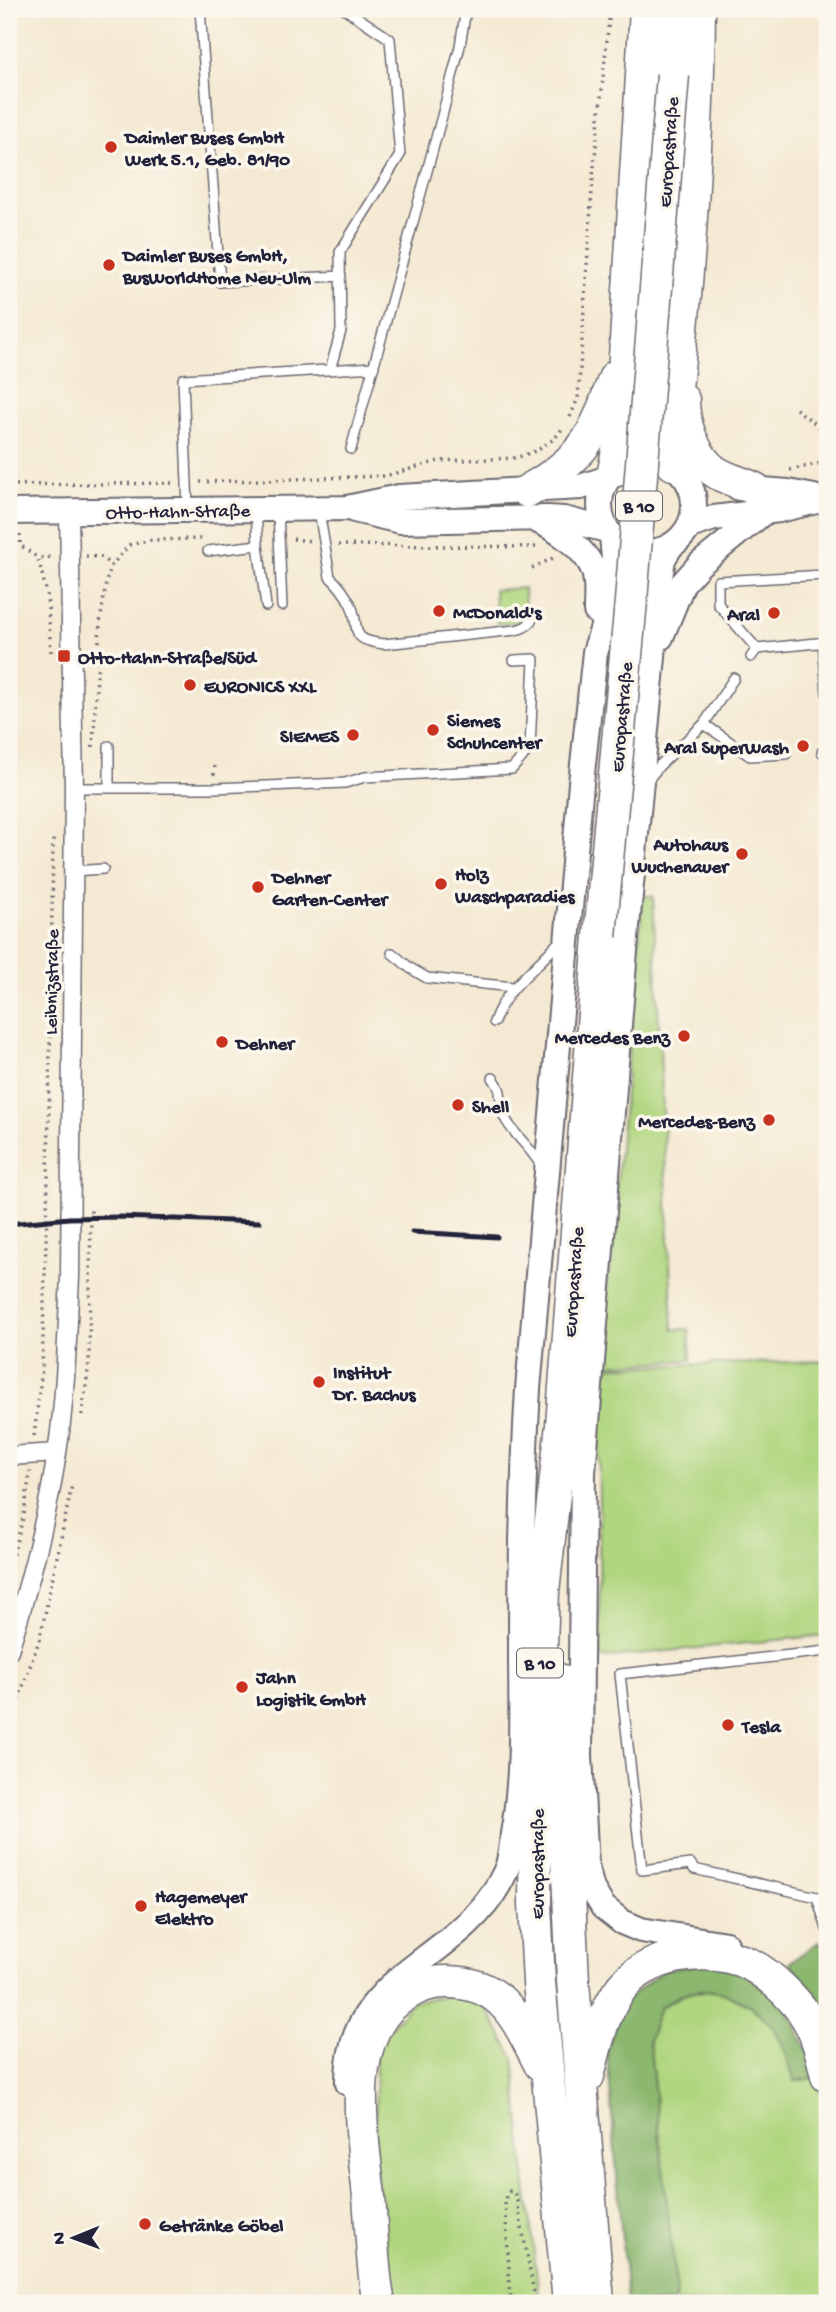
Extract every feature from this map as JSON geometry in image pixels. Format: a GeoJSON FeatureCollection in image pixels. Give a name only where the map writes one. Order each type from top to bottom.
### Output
{"type":"FeatureCollection","features":[{"type":"Feature","properties":{"kind":"highway"},"geometry":{"type":"LineString","coordinates":[[611,474],[620,440],[646,9]]}},
{"type":"Feature","properties":{"kind":"highway","name":"Europastraße"},"geometry":{"type":"LineString","coordinates":[[569,2303],[535,1903],[538,1702],[543,1591],[562,1425],[600,936],[632,587],[673,75],[675,9]]}},
{"type":"Feature","properties":{"kind":"highway"},"geometry":{"type":"LineString","coordinates":[[681,474],[670,454],[670,442],[681,346],[697,150],[699,9]]}},
{"type":"Feature","properties":{"kind":"highway"},"geometry":{"type":"LineString","coordinates":[[681,346],[683,418],[691,438],[714,471],[760,500]]}},
{"type":"Feature","properties":{"kind":"highway"},"geometry":{"type":"LineString","coordinates":[[529,505],[592,434],[625,353]]}},
{"type":"Feature","properties":{"kind":"highway","name":"Europastraße"},"geometry":{"type":"LineString","coordinates":[[562,1425],[559,1707],[581,2105],[598,2303]]}},
{"type":"Feature","properties":{"kind":"highway","name":"B 10"},"geometry":{"type":"LineString","coordinates":[[521,1750],[535,1903]]}},
{"type":"Feature","properties":{"kind":"highway"},"geometry":{"type":"LineString","coordinates":[[571,1930],[580,1756]]}},
{"type":"Feature","properties":{"kind":"highway"},"geometry":{"type":"LineString","coordinates":[[581,2105],[599,2033],[609,2007],[624,1985],[648,1967],[673,1956],[705,1953],[727,1957],[752,1965],[772,1980],[791,1997],[811,2024],[827,2076]]}},
{"type":"Feature","properties":{"kind":"highway"},"geometry":{"type":"LineString","coordinates":[[379,2303],[363,2134],[362,2076],[365,2050],[388,2008],[414,1988],[437,1982],[461,1982],[481,1986],[502,2000],[516,2017],[548,2079]]}},
{"type":"Feature","properties":{"kind":"street"},"geometry":{"type":"LineString","coordinates":[[681,474],[695,500],[694,514],[685,534],[671,546],[652,552],[639,551],[626,547],[610,533],[603,521],[600,502],[611,474],[628,461],[645,457],[654,457],[681,474],[712,487],[760,500]]}},
{"type":"Feature","properties":{"kind":"street","name":"Otto-Hahn-Straße"},"geometry":{"type":"LineString","coordinates":[[529,505],[611,474]]}},
{"type":"Feature","properties":{"kind":"street"},"geometry":{"type":"LineString","coordinates":[[690,526],[788,492],[826,499]]}},
{"type":"Feature","properties":{"kind":"street","name":"Otto-Hahn-Straße"},"geometry":{"type":"LineString","coordinates":[[9,512],[347,509],[399,497],[529,505],[610,533]]}},
{"type":"Feature","properties":{"kind":"street"},"geometry":{"type":"LineString","coordinates":[[653,657],[682,583],[760,500]]}},
{"type":"Feature","properties":{"kind":"street"},"geometry":{"type":"LineString","coordinates":[[529,505],[587,558],[594,572],[595,652]]}},
{"type":"Feature","properties":{"kind":"street","name":"Leibnizstraße"},"geometry":{"type":"LineString","coordinates":[[9,1650],[39,1538],[57,1453],[64,1395],[70,1277],[74,788],[69,512]]}},
{"type":"Feature","properties":{"kind":"street","name":"Europastraße"},"geometry":{"type":"LineString","coordinates":[[364,2303],[349,2135],[348,2076],[351,2046],[362,2021],[377,1998],[469,1924],[491,1899],[508,1867],[518,1809],[521,1750],[523,1479],[528,1389],[567,931],[595,652],[611,602],[614,559],[610,533]]}},
{"type":"Feature","properties":{"kind":"street","name":"Europastraße"},"geometry":{"type":"LineString","coordinates":[[671,546],[660,571],[627,926],[583,1474],[580,1756],[586,1866],[592,1889],[603,1907],[622,1922],[641,1930],[731,1944],[758,1953],[800,1989],[822,2017],[827,2032]]}},
{"type":"Feature","properties":{"kind":"street"},"geometry":{"type":"LineString","coordinates":[[9,1456],[57,1453]]}},
{"type":"Feature","properties":{"kind":"lane"},"geometry":{"type":"LineString","coordinates":[[200,9],[220,282],[341,276]]}},
{"type":"Feature","properties":{"kind":"lane"},"geometry":{"type":"LineString","coordinates":[[330,370],[341,331],[341,251],[400,155],[390,39],[345,9]]}},
{"type":"Feature","properties":{"kind":"lane"},"geometry":{"type":"LineString","coordinates":[[351,449],[442,116],[460,46],[466,9]]}},
{"type":"Feature","properties":{"kind":"lane"},"geometry":{"type":"LineString","coordinates":[[188,510],[183,379],[374,367]]}},
{"type":"Feature","properties":{"kind":"lane"},"geometry":{"type":"LineString","coordinates":[[826,499],[827,626]]}},
{"type":"Feature","properties":{"kind":"lane"},"geometry":{"type":"LineString","coordinates":[[267,509],[279,537],[282,606]]}},
{"type":"Feature","properties":{"kind":"lane"},"geometry":{"type":"LineString","coordinates":[[266,606],[258,545],[267,509]]}},
{"type":"Feature","properties":{"kind":"lane"},"geometry":{"type":"LineString","coordinates":[[318,509],[330,578],[338,584],[352,607],[355,628],[368,642],[384,644],[516,630],[525,628],[533,616]]}},
{"type":"Feature","properties":{"kind":"lane"},"geometry":{"type":"LineString","coordinates":[[208,551],[258,545]]}},
{"type":"Feature","properties":{"kind":"lane"},"geometry":{"type":"LineString","coordinates":[[757,649],[718,604],[718,581],[825,575]]}},
{"type":"Feature","properties":{"kind":"lane"},"geometry":{"type":"LineString","coordinates":[[751,657],[757,649],[825,642],[827,692]]}},
{"type":"Feature","properties":{"kind":"lane"},"geometry":{"type":"LineString","coordinates":[[74,788],[214,788],[275,781],[345,783],[365,777],[512,769],[530,748],[534,659],[514,660]]}},
{"type":"Feature","properties":{"kind":"lane"},"geometry":{"type":"LineString","coordinates":[[641,790],[660,765],[704,724],[734,678]]}},
{"type":"Feature","properties":{"kind":"lane"},"geometry":{"type":"LineString","coordinates":[[704,724],[750,755],[786,754]]}},
{"type":"Feature","properties":{"kind":"lane"},"geometry":{"type":"LineString","coordinates":[[109,746],[109,788]]}},
{"type":"Feature","properties":{"kind":"lane"},"geometry":{"type":"LineString","coordinates":[[344,771],[345,783]]}},
{"type":"Feature","properties":{"kind":"lane"},"geometry":{"type":"LineString","coordinates":[[72,871],[103,869]]}},
{"type":"Feature","properties":{"kind":"lane"},"geometry":{"type":"LineString","coordinates":[[494,1022],[499,1006],[513,987],[543,960],[567,931]]}},
{"type":"Feature","properties":{"kind":"lane"},"geometry":{"type":"LineString","coordinates":[[392,953],[427,978],[513,987]]}},
{"type":"Feature","properties":{"kind":"lane"},"geometry":{"type":"LineString","coordinates":[[494,1078],[502,1093],[505,1118],[536,1156],[547,1177]]}},
{"type":"Feature","properties":{"kind":"lane"},"geometry":{"type":"LineString","coordinates":[[827,1651],[620,1674],[642,1870],[691,1864],[694,1869],[817,1897],[827,1928]]}},
{"type":"Feature","properties":{"kind":"path"},"geometry":{"type":"LineString","coordinates":[[385,476],[439,461],[516,458],[538,450],[555,438],[568,423],[578,398],[593,177],[610,9]]}},
{"type":"Feature","properties":{"kind":"path"},"geometry":{"type":"LineString","coordinates":[[796,409],[817,425],[827,438]]}},
{"type":"Feature","properties":{"kind":"path"},"geometry":{"type":"LineString","coordinates":[[9,485],[18,485]]}},
{"type":"Feature","properties":{"kind":"path"},"geometry":{"type":"LineString","coordinates":[[324,543],[550,547]]}},
{"type":"Feature","properties":{"kind":"path"},"geometry":{"type":"LineString","coordinates":[[532,568],[554,559],[558,551]]}},
{"type":"Feature","properties":{"kind":"path"},"geometry":{"type":"LineString","coordinates":[[52,658],[47,594],[38,558],[102,557],[111,566]]}},
{"type":"Feature","properties":{"kind":"path"},"geometry":{"type":"LineString","coordinates":[[9,1568],[24,1515],[42,1369],[49,1164],[54,827]]}},
{"type":"Feature","properties":{"kind":"path"},"geometry":{"type":"LineString","coordinates":[[511,2303],[505,2203],[506,2195],[510,2191],[515,2194],[517,2201],[536,2303]]}},
{"type":"Feature","properties":{"kind":"green space"},"geometry":{"type":"Polygon","coordinates":[[[524,588],[526,622],[497,624],[494,590],[524,588]]]}},
{"type":"Feature","properties":{"kind":"green space"},"geometry":{"type":"Polygon","coordinates":[[[643,896],[653,896],[673,1329],[689,1329],[691,1360],[600,1365],[643,896]]]}},
{"type":"Feature","properties":{"kind":"green space"},"geometry":{"type":"Polygon","coordinates":[[[827,1361],[827,1635],[600,1658],[598,1367],[827,1361]]]}},
{"type":"Feature","properties":{"kind":"green space"},"geometry":{"type":"Polygon","coordinates":[[[819,1942],[827,1955],[827,2011],[789,1963],[819,1942]]]}},
{"type":"Feature","properties":{"kind":"green space"},"geometry":{"type":"Polygon","coordinates":[[[704,1963],[740,1970],[786,2006],[820,2077],[794,2081],[786,2053],[775,2030],[758,2012],[732,1997],[700,1990],[682,1995],[660,2007],[649,2040],[677,2294],[673,2303],[627,2303],[607,2050],[624,2001],[663,1971],[704,1963]]]}},
{"type":"Feature","properties":{"kind":"green space"},"geometry":{"type":"Polygon","coordinates":[[[719,1991],[750,2007],[771,2024],[784,2047],[794,2081],[820,2077],[827,2110],[827,2303],[677,2303],[649,2040],[660,2007],[689,1992],[719,1991]]]}},
{"type":"Feature","properties":{"kind":"green space"},"geometry":{"type":"Polygon","coordinates":[[[468,1993],[488,2011],[514,2058],[540,2303],[393,2303],[375,2164],[376,2046],[413,2001],[468,1993]]]}},
{"type":"Feature","properties":{"kind":"railway"},"geometry":{"type":"LineString","coordinates":[[9,1224],[69,1218],[119,1217],[259,1222]]}},
{"type":"Feature","properties":{"kind":"railway"},"geometry":{"type":"LineString","coordinates":[[412,1232],[497,1237]]}},
{"type":"Feature","properties":{"kind":"place","name":"Daimler Buses GmbH Werk 5.1, Geb. 81/90"},"geometry":{"type":"Point","coordinates":[111,147]}},
{"type":"Feature","properties":{"kind":"place","name":"Daimler Buses GmbH, BusWorldHome Neu-Ulm"},"geometry":{"type":"Point","coordinates":[109,265]}},
{"type":"Feature","properties":{"kind":"place","name":"McDonald's"},"geometry":{"type":"Point","coordinates":[439,611]}},
{"type":"Feature","properties":{"kind":"place","name":"Aral"},"geometry":{"type":"Point","coordinates":[774,613]}},
{"type":"Feature","properties":{"kind":"place","name":"Otto-Hahn-Straße/Süd"},"geometry":{"type":"Point","coordinates":[64,656]}},
{"type":"Feature","properties":{"kind":"place","name":"EURONICS XXL"},"geometry":{"type":"Point","coordinates":[190,685]}},
{"type":"Feature","properties":{"kind":"place","name":"Siemes Schuhcenter"},"geometry":{"type":"Point","coordinates":[433,730]}},
{"type":"Feature","properties":{"kind":"place","name":"SIEMES"},"geometry":{"type":"Point","coordinates":[353,735]}},
{"type":"Feature","properties":{"kind":"place","name":"Aral SuperWash"},"geometry":{"type":"Point","coordinates":[803,746]}},
{"type":"Feature","properties":{"kind":"place","name":"Autohaus Wuchenauer"},"geometry":{"type":"Point","coordinates":[742,854]}},
{"type":"Feature","properties":{"kind":"place","name":"Holz Waschparadies"},"geometry":{"type":"Point","coordinates":[441,884]}},
{"type":"Feature","properties":{"kind":"place","name":"Dehner Garten-Center"},"geometry":{"type":"Point","coordinates":[258,887]}},
{"type":"Feature","properties":{"kind":"place","name":"Mercedes Benz"},"geometry":{"type":"Point","coordinates":[684,1036]}},
{"type":"Feature","properties":{"kind":"place","name":"Dehner"},"geometry":{"type":"Point","coordinates":[222,1042]}},
{"type":"Feature","properties":{"kind":"place","name":"Shell"},"geometry":{"type":"Point","coordinates":[458,1105]}},
{"type":"Feature","properties":{"kind":"place","name":"Mercedes-Benz"},"geometry":{"type":"Point","coordinates":[769,1120]}},
{"type":"Feature","properties":{"kind":"place","name":"Institut Dr. Bachus"},"geometry":{"type":"Point","coordinates":[319,1382]}},
{"type":"Feature","properties":{"kind":"place","name":"Jahn Logistik GmbH"},"geometry":{"type":"Point","coordinates":[242,1687]}},
{"type":"Feature","properties":{"kind":"place","name":"Tesla"},"geometry":{"type":"Point","coordinates":[728,1725]}},
{"type":"Feature","properties":{"kind":"place","name":"Hagemeyer Elektro"},"geometry":{"type":"Point","coordinates":[141,1906]}},
{"type":"Feature","properties":{"kind":"place","name":"Getränke Göbel"},"geometry":{"type":"Point","coordinates":[145,2224]}}]}
